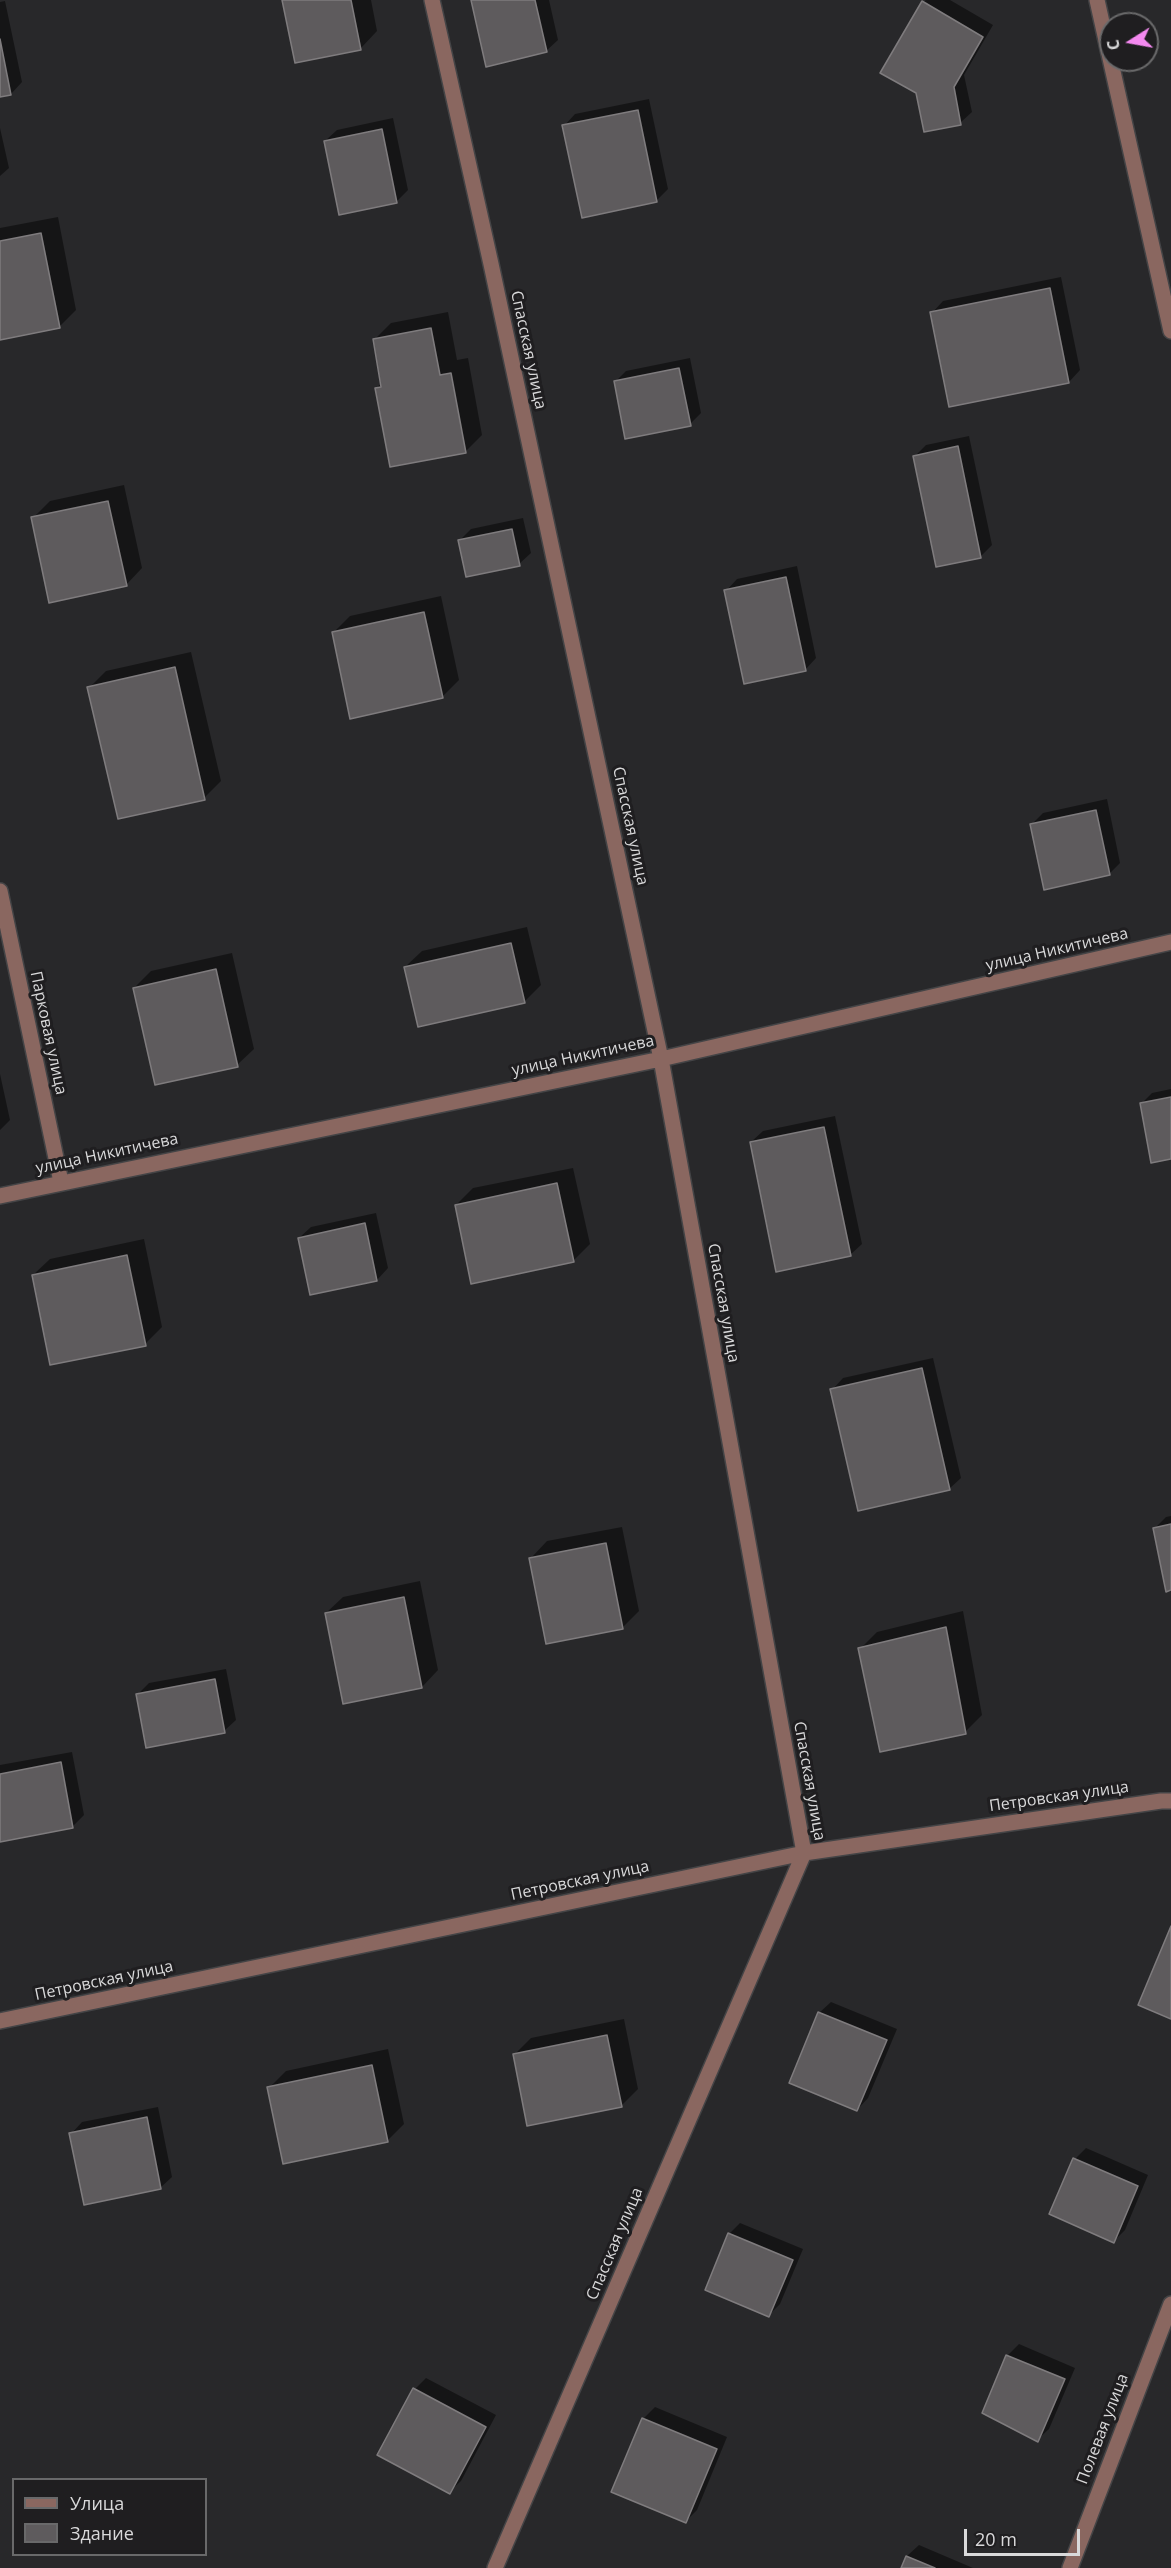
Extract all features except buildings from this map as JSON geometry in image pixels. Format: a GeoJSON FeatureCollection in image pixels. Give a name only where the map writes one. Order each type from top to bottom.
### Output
{"type":"FeatureCollection","features":[{"type":"Feature","properties":{"kind":"street","name":"Спасская улица"},"geometry":{"type":"LineString","coordinates":[[432,0],[491,264],[661,1059],[804,1852],[495,2568]]}},
{"type":"Feature","properties":{"kind":"street"},"geometry":{"type":"LineString","coordinates":[[1097,0],[1171,331]]}},
{"type":"Feature","properties":{"kind":"street","name":"Парковая улица"},"geometry":{"type":"LineString","coordinates":[[0,891],[61,1182]]}},
{"type":"Feature","properties":{"kind":"street","name":"улица Никитичева"},"geometry":{"type":"LineString","coordinates":[[0,1196],[661,1059],[1171,942]]}},
{"type":"Feature","properties":{"kind":"street","name":"Петровская улица"},"geometry":{"type":"LineString","coordinates":[[0,2021],[804,1852],[1171,1801]]}},
{"type":"Feature","properties":{"kind":"street","name":"Полевая улица"},"geometry":{"type":"LineString","coordinates":[[1070,2568],[1171,2304]]}}]}
